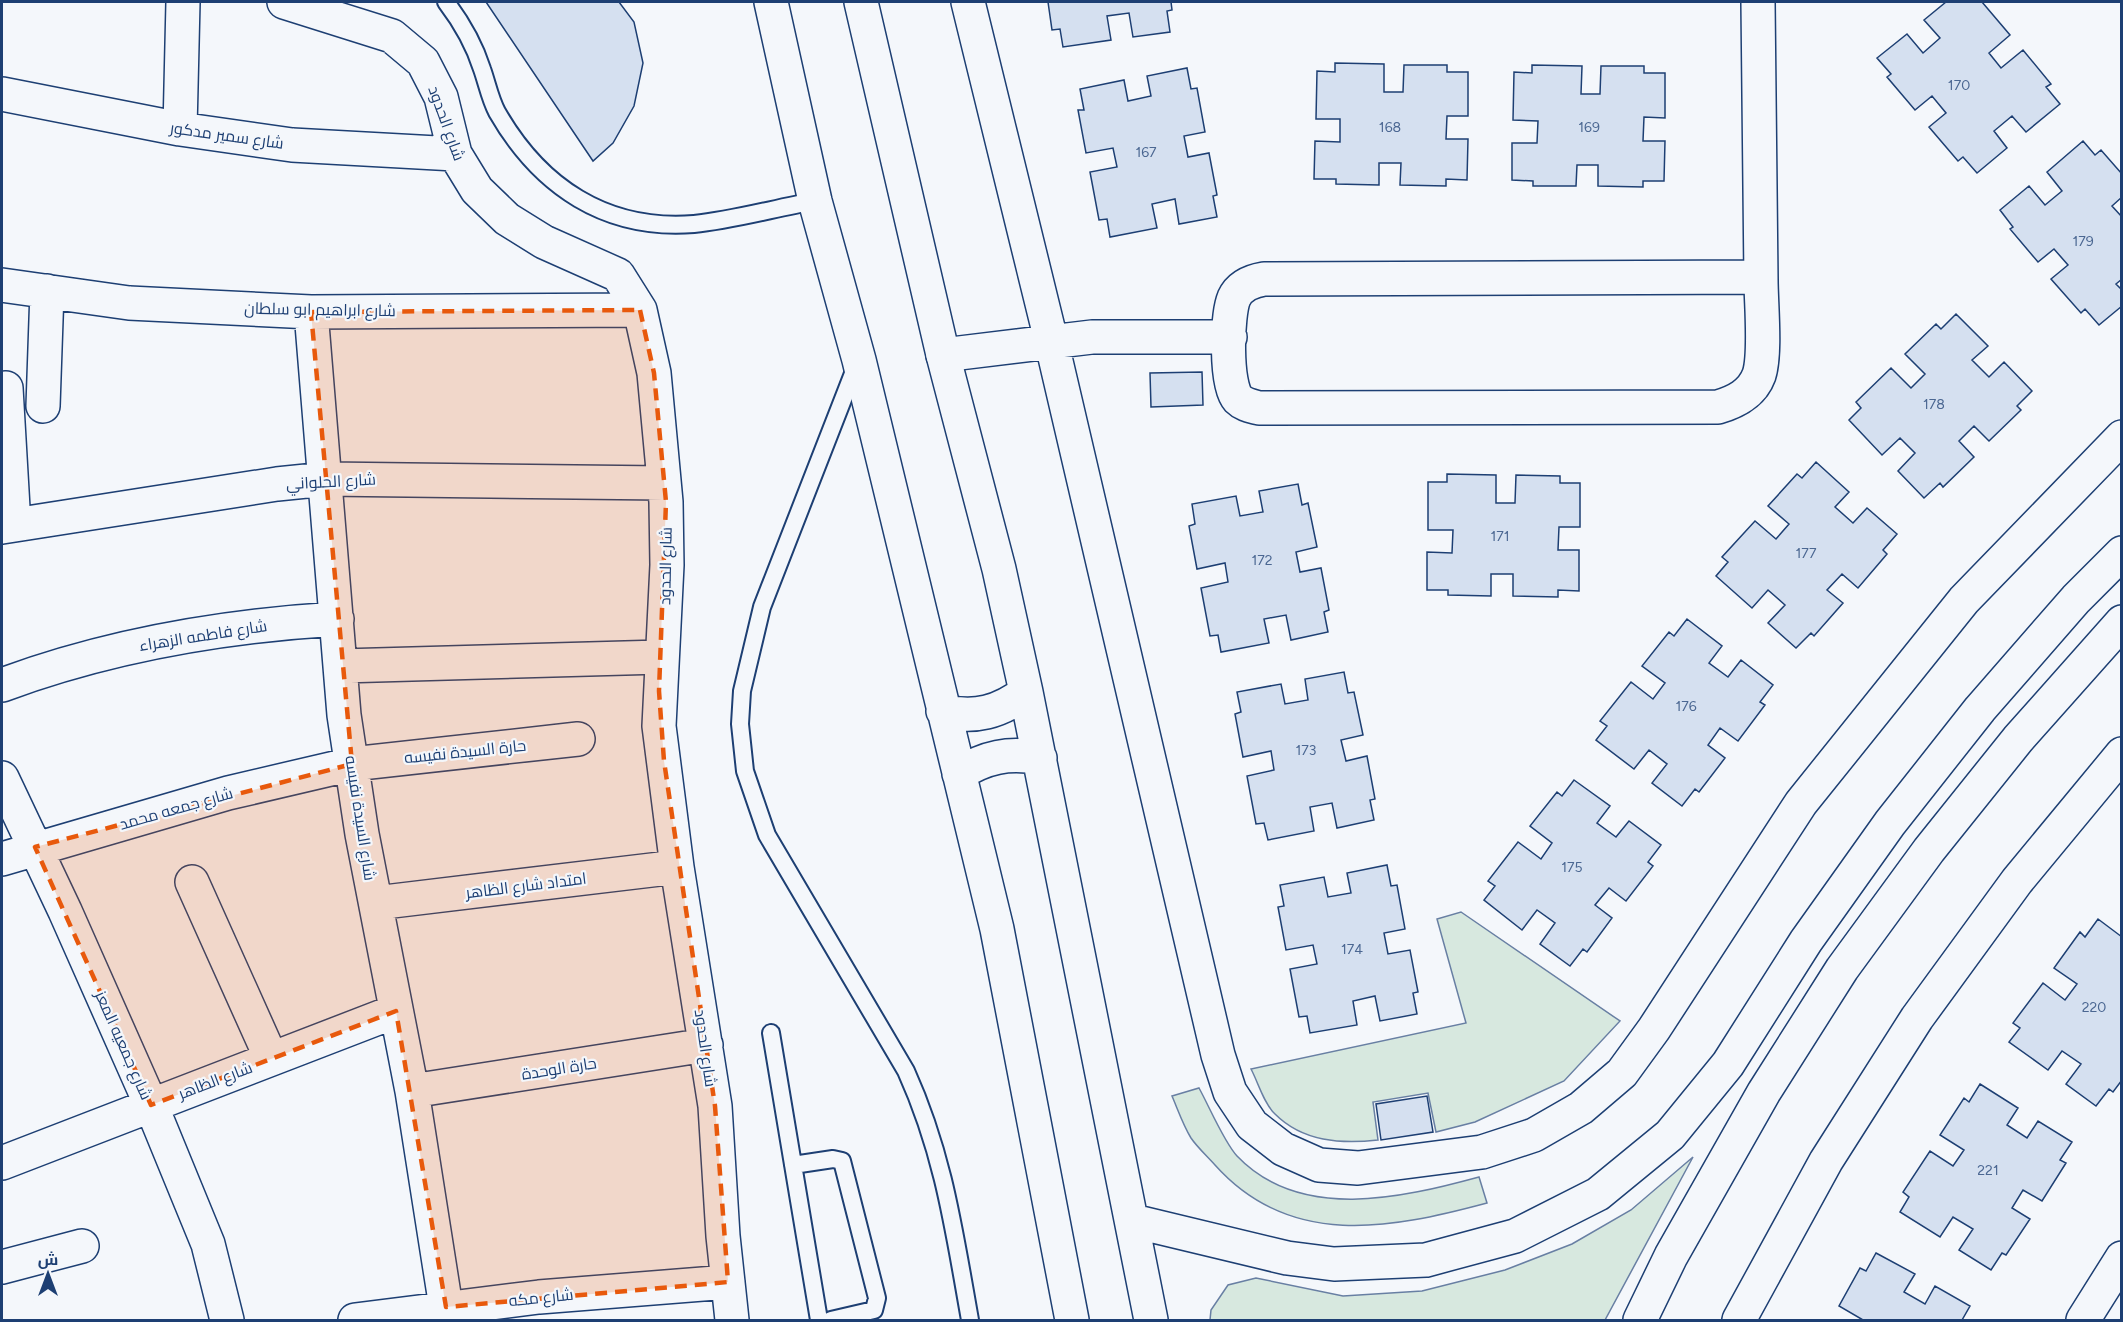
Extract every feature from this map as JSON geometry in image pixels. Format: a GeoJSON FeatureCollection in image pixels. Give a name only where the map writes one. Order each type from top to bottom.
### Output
{"type":"FeatureCollection","features":[{"type":"Feature","properties":{"kind":"street"},"geometry":{"type":"LineString","coordinates":[[180,129],[183,2]]}},
{"type":"Feature","properties":{"kind":"street","name":"شارع الحدود"},"geometry":{"type":"LineString","coordinates":[[284,2],[392,36],[423,62],[441,97],[455,154],[477,190],[507,219],[544,242],[618,275],[640,310],[654,373],[664,483],[667,566],[659,726],[677,867],[715,1106],[732,1320]]}},
{"type":"Feature","properties":{"kind":"street"},"geometry":{"type":"LineString","coordinates":[[771,2],[815,201],[859,360],[997,929],[1072,1320]]}},
{"type":"Feature","properties":{"kind":"street"},"geometry":{"type":"LineString","coordinates":[[861,2],[943,355],[999,569],[1040,758],[1151,1320]]}},
{"type":"Feature","properties":{"kind":"street"},"geometry":{"type":"LineString","coordinates":[[968,2],[1051,340],[1218,1055],[1230,1092],[1252,1125],[1283,1149],[1319,1165],[1359,1168],[1482,1152],[1534,1136],[1581,1108],[1622,1073],[1654,1029],[1801,803],[1964,600],[2121,437]]}},
{"type":"Feature","properties":{"kind":"street"},"geometry":{"type":"LineString","coordinates":[[1758,2],[1761,277],[1759,375],[1750,391],[1735,402],[1718,407],[1259,408],[1238,399],[1232,389],[1230,338],[1234,298],[1242,287],[1264,279],[1761,277]]}},
{"type":"Feature","properties":{"kind":"street","name":"شارع سمير مدكور"},"geometry":{"type":"LineString","coordinates":[[2,94],[180,129],[292,145],[455,154]]}},
{"type":"Feature","properties":{"kind":"street","name":"شارع ابراهيم ابو سلطان"},"geometry":{"type":"LineString","coordinates":[[2,285],[129,303],[311,312],[640,310]]}},
{"type":"Feature","properties":{"kind":"street"},"geometry":{"type":"LineString","coordinates":[[43,406],[47,291]]}},
{"type":"Feature","properties":{"kind":"street","name":"شارع السيدة نفيسه"},"geometry":{"type":"LineString","coordinates":[[311,312],[340,666],[352,764],[412,1091],[447,1314]]}},
{"type":"Feature","properties":{"kind":"street"},"geometry":{"type":"LineString","coordinates":[[943,355],[1051,340],[1134,336],[1230,338]]}},
{"type":"Feature","properties":{"kind":"street"},"geometry":{"type":"LineString","coordinates":[[6,388],[8,526]]}},
{"type":"Feature","properties":{"kind":"street","name":"شارع الحلواني"},"geometry":{"type":"LineString","coordinates":[[8,526],[326,479],[664,483]]}},
{"type":"Feature","properties":{"kind":"street"},"geometry":{"type":"LineString","coordinates":[[1133,1221],[1287,1258],[1334,1264],[1426,1260],[1515,1236],[1598,1194],[1670,1136],[1728,1064],[1806,941],[1890,823],[1980,709],[2076,599],[2121,553]]}},
{"type":"Feature","properties":{"kind":"street","name":"شارع فاطمه الزهراء"},"geometry":{"type":"LineString","coordinates":[[2,685],[153,640],[271,623],[337,619]]}},
{"type":"Feature","properties":{"kind":"street"},"geometry":{"type":"LineString","coordinates":[[1640,1320],[1671,1256],[1764,1092],[1842,969],[1929,850],[2018,739],[2121,622]]}},
{"type":"Feature","properties":{"kind":"street"},"geometry":{"type":"LineString","coordinates":[[340,666],[661,657]]}},
{"type":"Feature","properties":{"kind":"street"},"geometry":{"type":"LineString","coordinates":[[943,711],[960,715],[978,715],[1012,703],[1026,692]]}},
{"type":"Feature","properties":{"kind":"street","name":"حارة السيدة نفيسه"},"geometry":{"type":"LineString","coordinates":[[352,764],[578,739]]}},
{"type":"Feature","properties":{"kind":"street"},"geometry":{"type":"LineString","coordinates":[[1739,1320],[1826,1161],[1917,1018],[2017,881],[2121,754]]}},
{"type":"Feature","properties":{"kind":"street"},"geometry":{"type":"LineString","coordinates":[[959,774],[974,765],[1006,755],[1040,758]]}},
{"type":"Feature","properties":{"kind":"street","name":"شارع جمعه محمد"},"geometry":{"type":"LineString","coordinates":[[2,858],[228,793],[352,764]]}},
{"type":"Feature","properties":{"kind":"street","name":"شارع جمعيه المعز"},"geometry":{"type":"LineString","coordinates":[[2,778],[151,1105],[208,1244],[227,1320]]}},
{"type":"Feature","properties":{"kind":"street","name":"امتداد شارع الظاهر"},"geometry":{"type":"LineString","coordinates":[[376,903],[677,867]]}},
{"type":"Feature","properties":{"kind":"street"},"geometry":{"type":"LineString","coordinates":[[192,882],[271,1058]]}},
{"type":"Feature","properties":{"kind":"street","name":"شارع الظاهر"},"geometry":{"type":"LineString","coordinates":[[2,1162],[396,1011]]}},
{"type":"Feature","properties":{"kind":"street","name":"حارة الوحدة"},"geometry":{"type":"LineString","coordinates":[[412,1091],[706,1045]]}},
{"type":"Feature","properties":{"kind":"street"},"geometry":{"type":"LineString","coordinates":[[2,1267],[82,1246]]}},
{"type":"Feature","properties":{"kind":"street"},"geometry":{"type":"LineString","coordinates":[[2083,1320],[2121,1258]]}},
{"type":"Feature","properties":{"kind":"street","name":"شارع مكه"},"geometry":{"type":"LineString","coordinates":[[355,1320],[447,1314],[622,1289],[728,1282]]}},
{"type":"Feature","properties":{"kind":"lane"},"geometry":{"type":"LineString","coordinates":[[446,2],[473,44],[495,108],[516,144],[543,174],[576,198],[614,215],[653,224],[695,224],[815,201]]}},
{"type":"Feature","properties":{"kind":"lane"},"geometry":{"type":"LineString","coordinates":[[859,360],[762,607],[742,691],[740,724],[745,771],[767,835],[906,1071],[921,1104],[944,1173],[970,1320]]}},
{"type":"Feature","properties":{"kind":"lane"},"geometry":{"type":"LineString","coordinates":[[771,1034],[819,1320]]}},
{"type":"Feature","properties":{"kind":"lane"},"geometry":{"type":"LineString","coordinates":[[793,1165],[833,1159],[842,1161],[878,1302],[874,1310],[831,1320]]}},
{"type":"Feature","properties":{"kind":"highlighted area"},"geometry":{"type":"Polygon","coordinates":[[[640,310],[654,373],[666,502],[659,691],[664,761],[715,1106],[728,1282],[446,1307],[396,1011],[151,1105],[35,847],[352,764],[311,312],[640,310]]]}},
{"type":"Feature","properties":{"kind":"shaded area"},"geometry":{"type":"Polygon","coordinates":[[[1461,912],[1620,1021],[1564,1081],[1475,1122],[1436,1132],[1428,1093],[1373,1102],[1378,1140],[1350,1142],[1310,1136],[1275,1114],[1264,1099],[1251,1069],[1466,1023],[1437,919],[1461,912]]]}},
{"type":"Feature","properties":{"kind":"shaded area"},"geometry":{"type":"Polygon","coordinates":[[[1199,1088],[1222,1133],[1237,1156],[1262,1177],[1291,1190],[1321,1197],[1353,1199],[1385,1197],[1418,1192],[1479,1177],[1487,1203],[1414,1220],[1378,1225],[1343,1225],[1308,1221],[1276,1210],[1244,1192],[1191,1138],[1172,1096],[1199,1088]]]}},
{"type":"Feature","properties":{"kind":"shaded area"},"geometry":{"type":"Polygon","coordinates":[[[1693,1157],[1605,1320],[1210,1320],[1211,1310],[1228,1285],[1256,1278],[1343,1296],[1422,1291],[1505,1270],[1572,1244],[1631,1210],[1693,1157]]]}},
{"type":"Feature","properties":{"kind":"building"},"geometry":{"type":"Polygon","coordinates":[[[486,2],[619,2],[634,22],[643,63],[634,106],[613,143],[593,161],[486,2]]]}},
{"type":"Feature","properties":{"kind":"building"},"geometry":{"type":"Polygon","coordinates":[[[1048,2],[1171,2],[1172,10],[1167,11],[1170,32],[1133,37],[1129,13],[1107,16],[1111,40],[1063,47],[1060,29],[1052,30],[1048,2]]]}},
{"type":"Feature","properties":{"kind":"building"},"geometry":{"type":"Polygon","coordinates":[[[1946,2],[1982,2],[2010,35],[1989,53],[2001,68],[2023,50],[2051,84],[2046,87],[2060,104],[2026,132],[2012,116],[1994,131],[2007,148],[1977,173],[1963,157],[1958,161],[1929,127],[1946,113],[1932,96],[1915,110],[1887,77],[1891,74],[1877,58],[1907,34],[1923,53],[1940,38],[1924,20],[1946,2]]]}},
{"type":"Feature","properties":{"kind":"building"},"geometry":{"type":"Polygon","coordinates":[[[1335,63],[1384,64],[1384,92],[1403,92],[1404,65],[1447,65],[1447,72],[1468,72],[1468,116],[1447,116],[1446,139],[1468,139],[1467,180],[1446,179],[1446,186],[1400,185],[1401,163],[1379,163],[1379,185],[1336,184],[1336,179],[1314,179],[1315,141],[1340,142],[1340,119],[1316,119],[1317,71],[1335,72],[1335,63]]]}},
{"type":"Feature","properties":{"kind":"building"},"geometry":{"type":"Polygon","coordinates":[[[1532,65],[1582,66],[1581,94],[1600,94],[1601,66],[1644,66],[1644,73],[1665,73],[1665,118],[1644,117],[1643,141],[1665,141],[1664,181],[1643,181],[1643,187],[1598,186],[1598,165],[1577,165],[1576,186],[1533,186],[1533,181],[1512,180],[1512,143],[1537,143],[1538,121],[1513,120],[1514,72],[1532,73],[1532,65]]]}},
{"type":"Feature","properties":{"kind":"building"},"geometry":{"type":"Polygon","coordinates":[[[1187,68],[1191,89],[1197,88],[1205,132],[1184,136],[1188,157],[1209,153],[1217,195],[1213,196],[1217,217],[1179,224],[1175,199],[1152,204],[1157,228],[1110,237],[1107,219],[1099,220],[1090,172],[1117,167],[1113,148],[1086,153],[1078,110],[1084,110],[1080,89],[1124,80],[1128,101],[1151,96],[1147,76],[1187,68]]]}},
{"type":"Feature","properties":{"kind":"building"},"geometry":{"type":"Polygon","coordinates":[[[2083,141],[2095,155],[2101,150],[2122,174],[2122,197],[2112,206],[2122,217],[2122,279],[2116,284],[2122,290],[2122,306],[2099,325],[2085,309],[2081,313],[2051,279],[2068,265],[2054,249],[2038,262],[2010,229],[2013,227],[2000,210],[2029,186],[2045,205],[2062,191],[2047,172],[2083,141]]]}},
{"type":"Feature","properties":{"kind":"building"},"geometry":{"type":"Polygon","coordinates":[[[1956,314],[1988,346],[1972,360],[1989,377],[2004,362],[2032,391],[2017,406],[2021,410],[1989,441],[1974,426],[1959,441],[1974,457],[1943,487],[1940,483],[1924,498],[1898,471],[1915,453],[1900,438],[1882,455],[1849,420],[1861,408],[1856,402],[1891,368],[1911,388],[1925,374],[1905,354],[1936,324],[1941,329],[1956,314]]]}},
{"type":"Feature","properties":{"kind":"building"},"geometry":{"type":"Polygon","coordinates":[[[1202,372],[1203,405],[1151,407],[1150,373],[1202,372]]]}},
{"type":"Feature","properties":{"kind":"building"},"geometry":{"type":"Polygon","coordinates":[[[1816,462],[1849,492],[1835,507],[1853,523],[1867,508],[1897,534],[1883,550],[1887,554],[1858,588],[1842,574],[1827,590],[1843,603],[1814,636],[1811,633],[1796,648],[1768,623],[1785,605],[1768,590],[1752,608],[1716,576],[1728,562],[1722,557],[1755,521],[1776,539],[1789,524],[1768,506],[1797,474],[1802,478],[1816,462]]]}},
{"type":"Feature","properties":{"kind":"building"},"geometry":{"type":"Polygon","coordinates":[[[1447,474],[1496,475],[1496,503],[1515,503],[1516,475],[1560,476],[1560,483],[1580,483],[1580,527],[1559,527],[1558,550],[1579,550],[1579,591],[1558,590],[1558,597],[1513,596],[1513,574],[1491,574],[1491,596],[1448,595],[1448,590],[1427,590],[1427,552],[1452,553],[1453,530],[1428,530],[1428,482],[1447,482],[1447,474]]]}},
{"type":"Feature","properties":{"kind":"building"},"geometry":{"type":"Polygon","coordinates":[[[1298,484],[1302,505],[1308,503],[1317,547],[1296,552],[1300,572],[1321,568],[1329,610],[1324,612],[1328,632],[1291,640],[1286,615],[1264,619],[1269,643],[1221,652],[1218,635],[1210,636],[1201,588],[1228,582],[1225,563],[1197,569],[1189,526],[1195,524],[1192,504],[1236,496],[1240,516],[1263,512],[1259,491],[1298,484]]]}},
{"type":"Feature","properties":{"kind":"building"},"geometry":{"type":"Polygon","coordinates":[[[1687,619],[1722,646],[1709,663],[1728,677],[1741,660],[1773,685],[1760,702],[1765,705],[1738,741],[1720,728],[1708,745],[1725,758],[1699,792],[1695,789],[1682,806],[1652,783],[1667,764],[1649,750],[1634,769],[1596,740],[1607,726],[1600,721],[1631,682],[1653,699],[1665,683],[1642,666],[1669,632],[1674,636],[1687,619]]]}},
{"type":"Feature","properties":{"kind":"building"},"geometry":{"type":"Polygon","coordinates":[[[1344,672],[1348,693],[1354,692],[1363,735],[1341,740],[1346,761],[1367,756],[1375,799],[1370,800],[1374,820],[1337,828],[1332,803],[1310,807],[1314,831],[1268,840],[1264,823],[1256,824],[1247,776],[1274,770],[1271,751],[1243,757],[1235,714],[1241,712],[1237,692],[1281,684],[1285,704],[1308,700],[1305,679],[1344,672]]]}},
{"type":"Feature","properties":{"kind":"building"},"geometry":{"type":"Polygon","coordinates":[[[1574,780],[1610,806],[1597,823],[1616,837],[1629,821],[1661,845],[1648,862],[1653,866],[1626,901],[1609,888],[1595,905],[1612,918],[1587,952],[1583,949],[1570,966],[1540,944],[1555,923],[1537,910],[1522,930],[1484,900],[1495,886],[1488,881],[1518,842],[1541,859],[1552,843],[1530,826],[1557,792],[1562,796],[1574,780]]]}},
{"type":"Feature","properties":{"kind":"building"},"geometry":{"type":"Polygon","coordinates":[[[1387,865],[1391,886],[1397,885],[1405,929],[1384,933],[1388,954],[1410,950],[1418,992],[1413,993],[1417,1014],[1380,1021],[1375,996],[1353,1001],[1357,1025],[1310,1033],[1307,1016],[1299,1017],[1290,969],[1317,964],[1313,945],[1286,950],[1278,907],[1284,906],[1280,885],[1324,877],[1328,897],[1351,893],[1347,873],[1387,865]]]}},
{"type":"Feature","properties":{"kind":"building"},"geometry":{"type":"Polygon","coordinates":[[[2098,919],[2122,937],[2122,1080],[2113,1092],[2109,1089],[2096,1106],[2066,1084],[2081,1064],[2062,1051],[2048,1070],[2009,1042],[2020,1028],[2013,1023],[2043,983],[2065,1000],[2077,984],[2054,968],[2080,932],[2085,937],[2098,919]]]}},
{"type":"Feature","properties":{"kind":"building"},"geometry":{"type":"Polygon","coordinates":[[[1980,1084],[2018,1108],[2007,1125],[2027,1138],[2038,1121],[2072,1142],[2060,1160],[2066,1163],[2042,1201],[2023,1190],[2012,1208],[2030,1219],[2006,1255],[2002,1253],[1991,1270],[1959,1250],[1973,1229],[1953,1217],[1940,1237],[1900,1212],[1909,1197],[1903,1192],[1930,1151],[1953,1166],[1964,1150],[1940,1135],[1964,1098],[1969,1102],[1980,1084]]]}},
{"type":"Feature","properties":{"kind":"building"},"geometry":{"type":"Polygon","coordinates":[[[1427,1096],[1433,1132],[1381,1140],[1376,1104],[1427,1096]]]}},
{"type":"Feature","properties":{"kind":"building"},"geometry":{"type":"Polygon","coordinates":[[[1876,1253],[1915,1274],[1904,1292],[1925,1304],[1935,1286],[1970,1306],[1962,1320],[1863,1320],[1839,1306],[1860,1268],[1866,1271],[1876,1253]]]}}]}
